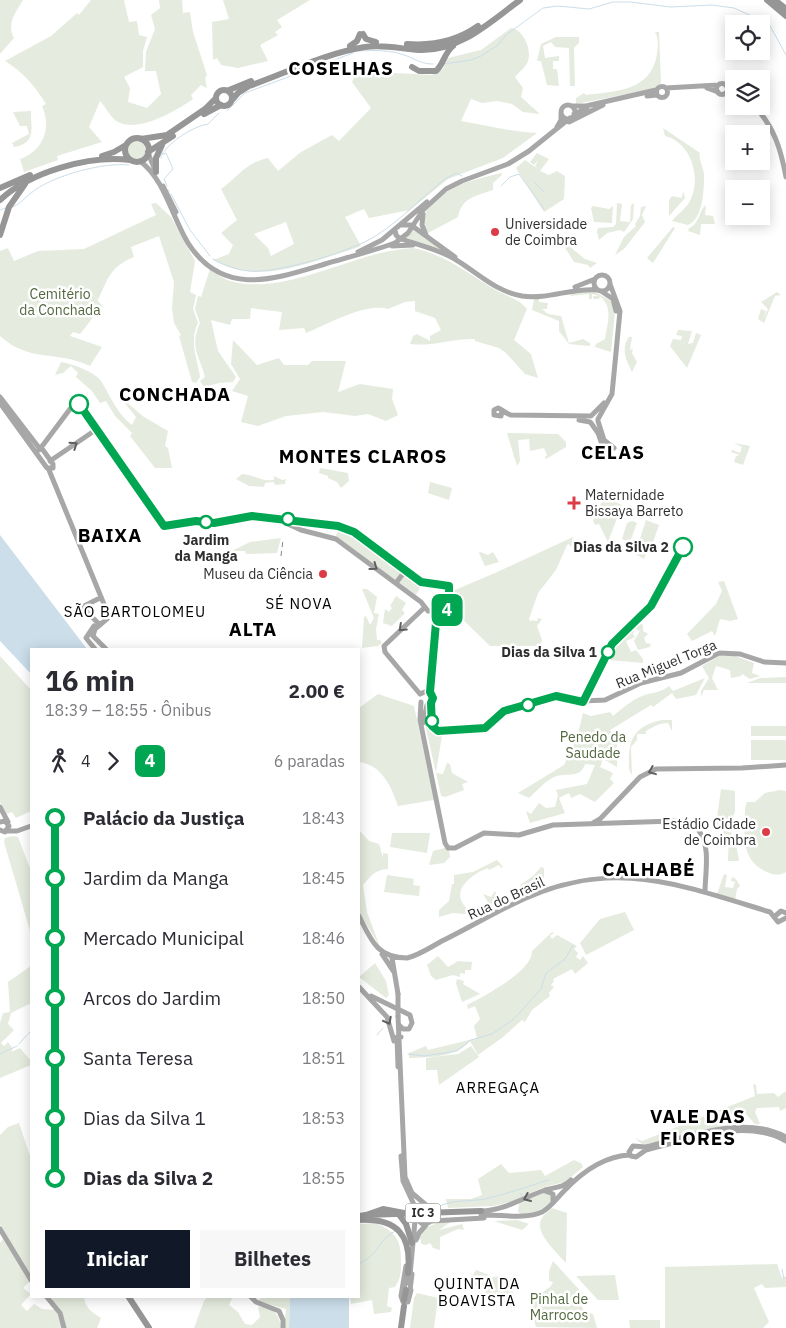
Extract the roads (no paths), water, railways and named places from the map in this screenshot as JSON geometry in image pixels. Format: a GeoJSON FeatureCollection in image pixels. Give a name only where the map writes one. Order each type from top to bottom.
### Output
{"type":"FeatureCollection","features":[{"type":"Feature","properties":{"kind":"highway"},"geometry":{"type":"LineString","coordinates":[[350,46],[362,34],[366,39],[376,42],[413,45],[448,41],[474,29],[513,0]]}},
{"type":"Feature","properties":{"kind":"highway"},"geometry":{"type":"LineString","coordinates":[[412,67],[419,71],[436,71],[447,51],[470,37],[520,0]]}},
{"type":"Feature","properties":{"kind":"highway"},"geometry":{"type":"LineString","coordinates":[[767,0],[786,16]]}},
{"type":"Feature","properties":{"kind":"highway"},"geometry":{"type":"LineString","coordinates":[[775,0],[786,9]]}},
{"type":"Feature","properties":{"kind":"highway"},"geometry":{"type":"LineString","coordinates":[[0,188],[38,174],[84,163],[126,159],[140,161],[168,138],[220,106],[228,106],[232,100],[249,86],[340,53],[375,46],[419,50],[440,48],[470,37]]}},
{"type":"Feature","properties":{"kind":"highway"},"geometry":{"type":"LineString","coordinates":[[0,198],[19,185],[58,164],[109,154],[133,139],[167,135],[205,109],[221,90],[228,90],[350,46],[376,42]]}},
{"type":"Feature","properties":{"kind":"highway"},"geometry":{"type":"LineString","coordinates":[[403,48],[435,53],[441,65]]}},
{"type":"Feature","properties":{"kind":"highway"},"geometry":{"type":"LineString","coordinates":[[228,90],[232,95],[232,100]]}},
{"type":"Feature","properties":{"kind":"highway"},"geometry":{"type":"LineString","coordinates":[[216,98],[220,106]]}},
{"type":"Feature","properties":{"kind":"highway"},"geometry":{"type":"LineString","coordinates":[[156,172],[158,150],[168,138]]}},
{"type":"Feature","properties":{"kind":"highway"},"geometry":{"type":"LineString","coordinates":[[140,139],[147,144],[148,153]]}},
{"type":"Feature","properties":{"kind":"highway"},"geometry":{"type":"LineString","coordinates":[[126,145],[126,159]]}},
{"type":"Feature","properties":{"kind":"highway"},"geometry":{"type":"LineString","coordinates":[[0,235],[14,197],[38,174]]}},
{"type":"Feature","properties":{"kind":"highway","name":"IC 3"},"geometry":{"type":"LineString","coordinates":[[365,1217],[383,1209],[394,1210],[401,1215],[408,1228],[410,1246],[408,1273]]}},
{"type":"Feature","properties":{"kind":"highway"},"geometry":{"type":"LineString","coordinates":[[394,1210],[414,1213]]}},
{"type":"Feature","properties":{"kind":"highway","name":"IC 3"},"geometry":{"type":"LineString","coordinates":[[365,1217],[481,1213]]}},
{"type":"Feature","properties":{"kind":"highway","name":"IC 3"},"geometry":{"type":"LineString","coordinates":[[365,1217],[390,1225],[401,1233],[410,1246]]}},
{"type":"Feature","properties":{"kind":"highway"},"geometry":{"type":"LineString","coordinates":[[403,1328],[406,1289]]}},
{"type":"Feature","properties":{"kind":"highway"},"geometry":{"type":"LineString","coordinates":[[128,1298],[147,1328]]}},
{"type":"Feature","properties":{"kind":"highway"},"geometry":{"type":"LineString","coordinates":[[128,1298],[147,1328]]}},
{"type":"Feature","properties":{"kind":"main road"},"geometry":{"type":"LineString","coordinates":[[558,129],[581,110],[657,92],[660,86],[666,91],[722,83],[725,88]]}},
{"type":"Feature","properties":{"kind":"main road"},"geometry":{"type":"LineString","coordinates":[[718,85],[718,92]]}},
{"type":"Feature","properties":{"kind":"main road"},"geometry":{"type":"LineString","coordinates":[[666,91],[698,87],[710,88],[721,94],[725,91]]}},
{"type":"Feature","properties":{"kind":"main road"},"geometry":{"type":"LineString","coordinates":[[657,92],[663,97],[666,91]]}},
{"type":"Feature","properties":{"kind":"main road"},"geometry":{"type":"LineString","coordinates":[[148,153],[191,241],[202,255],[219,268],[242,277],[255,278],[279,275],[357,252],[382,240],[454,181],[507,162],[528,149],[557,127],[561,120],[564,106],[586,106],[657,92]]}},
{"type":"Feature","properties":{"kind":"main road"},"geometry":{"type":"LineString","coordinates":[[140,161],[154,175],[188,243],[209,266],[234,278],[255,281],[279,278],[386,246],[402,239],[413,227],[424,210],[454,184],[508,164],[558,129],[603,105]]}},
{"type":"Feature","properties":{"kind":"main road"},"geometry":{"type":"LineString","coordinates":[[572,106],[572,116]]}},
{"type":"Feature","properties":{"kind":"main road"},"geometry":{"type":"LineString","coordinates":[[561,114],[565,118],[572,116]]}},
{"type":"Feature","properties":{"kind":"main road"},"geometry":{"type":"LineString","coordinates":[[761,115],[771,127],[778,142],[786,177]]}},
{"type":"Feature","properties":{"kind":"main road"},"geometry":{"type":"LineString","coordinates":[[126,159],[147,167]]}},
{"type":"Feature","properties":{"kind":"main road"},"geometry":{"type":"LineString","coordinates":[[424,210],[422,225],[428,237]]}},
{"type":"Feature","properties":{"kind":"main road"},"geometry":{"type":"LineString","coordinates":[[397,227],[407,224],[413,227],[489,281],[506,290],[524,294],[542,294],[582,285],[599,275],[604,275],[608,278],[619,304],[619,320],[612,394],[598,420],[604,440],[614,448]]}},
{"type":"Feature","properties":{"kind":"main road"},"geometry":{"type":"LineString","coordinates":[[397,227],[396,236],[434,249],[454,259],[487,283],[504,292],[524,296],[540,296],[578,289],[600,290],[608,288],[610,284]]}},
{"type":"Feature","properties":{"kind":"main road"},"geometry":{"type":"LineString","coordinates":[[386,246],[421,245]]}},
{"type":"Feature","properties":{"kind":"main road"},"geometry":{"type":"LineString","coordinates":[[591,419],[609,394],[617,312],[613,299],[595,286],[595,279]]}},
{"type":"Feature","properties":{"kind":"main road"},"geometry":{"type":"LineString","coordinates":[[0,397],[36,444],[49,470],[109,616],[95,629],[93,636]]}},
{"type":"Feature","properties":{"kind":"main road"},"geometry":{"type":"LineString","coordinates":[[38,450],[76,401],[163,525],[196,521],[214,523],[252,516],[347,528],[422,583],[449,586],[449,607],[446,611],[424,608]]}},
{"type":"Feature","properties":{"kind":"main road"},"geometry":{"type":"LineString","coordinates":[[0,403],[38,450],[50,461],[53,466],[49,470]]}},
{"type":"Feature","properties":{"kind":"main road"},"geometry":{"type":"LineString","coordinates":[[591,419],[499,417],[494,415],[494,410],[498,408],[511,415],[591,419],[598,420]]}},
{"type":"Feature","properties":{"kind":"main road"},"geometry":{"type":"LineString","coordinates":[[591,419],[605,453]]}},
{"type":"Feature","properties":{"kind":"main road"},"geometry":{"type":"LineString","coordinates":[[50,461],[97,429]]}},
{"type":"Feature","properties":{"kind":"main road"},"geometry":{"type":"LineString","coordinates":[[36,444],[45,441]]}},
{"type":"Feature","properties":{"kind":"main road"},"geometry":{"type":"LineString","coordinates":[[275,518],[301,530],[336,539],[421,602],[424,608]]}},
{"type":"Feature","properties":{"kind":"main road"},"geometry":{"type":"LineString","coordinates":[[301,530],[303,521]]}},
{"type":"Feature","properties":{"kind":"main road"},"geometry":{"type":"LineString","coordinates":[[396,583],[405,571]]}},
{"type":"Feature","properties":{"kind":"main road"},"geometry":{"type":"LineString","coordinates":[[100,598],[82,607],[100,625]]}},
{"type":"Feature","properties":{"kind":"main road"},"geometry":{"type":"LineString","coordinates":[[424,608],[385,644],[385,650],[420,694],[418,713],[449,844],[461,845],[484,833],[520,835],[553,825],[602,821],[683,822],[693,824],[703,836],[706,848],[704,892]]}},
{"type":"Feature","properties":{"kind":"main road"},"geometry":{"type":"LineString","coordinates":[[428,753],[423,718],[433,698],[430,692],[437,611]]}},
{"type":"Feature","properties":{"kind":"main road"},"geometry":{"type":"LineString","coordinates":[[87,637],[95,621]]}},
{"type":"Feature","properties":{"kind":"main road"},"geometry":{"type":"LineString","coordinates":[[87,637],[93,636]]}},
{"type":"Feature","properties":{"kind":"main road"},"geometry":{"type":"LineString","coordinates":[[93,636],[105,648]]}},
{"type":"Feature","properties":{"kind":"main road"},"geometry":{"type":"LineString","coordinates":[[87,637],[94,648]]}},
{"type":"Feature","properties":{"kind":"main road","name":"Rua Miguel Torga"},"geometry":{"type":"LineString","coordinates":[[429,704],[434,730],[444,732],[485,728],[501,716],[503,711],[508,712],[556,696],[583,702],[605,700],[641,683],[679,674],[719,653],[740,654],[764,662],[786,663]]}},
{"type":"Feature","properties":{"kind":"main road"},"geometry":{"type":"LineString","coordinates":[[420,694],[425,691],[430,692]]}},
{"type":"Feature","properties":{"kind":"main road"},"geometry":{"type":"LineString","coordinates":[[420,702],[429,704]]}},
{"type":"Feature","properties":{"kind":"main road"},"geometry":{"type":"LineString","coordinates":[[602,821],[634,782],[650,771],[666,767],[742,768],[786,765]]}},
{"type":"Feature","properties":{"kind":"main road"},"geometry":{"type":"LineString","coordinates":[[0,807],[9,824]]}},
{"type":"Feature","properties":{"kind":"main road"},"geometry":{"type":"LineString","coordinates":[[0,821],[20,830]]}},
{"type":"Feature","properties":{"kind":"main road"},"geometry":{"type":"LineString","coordinates":[[3,832],[9,824]]}},
{"type":"Feature","properties":{"kind":"main road"},"geometry":{"type":"LineString","coordinates":[[3,832],[20,830],[30,826]]}},
{"type":"Feature","properties":{"kind":"main road","name":"Rua do Brasil"},"geometry":{"type":"LineString","coordinates":[[392,958],[407,958],[518,902],[565,884],[590,880],[633,878],[664,881],[776,915]]}},
{"type":"Feature","properties":{"kind":"main road"},"geometry":{"type":"LineString","coordinates":[[786,912],[776,915],[778,922],[786,918]]}},
{"type":"Feature","properties":{"kind":"main road"},"geometry":{"type":"LineString","coordinates":[[360,918],[394,973]]}},
{"type":"Feature","properties":{"kind":"main road"},"geometry":{"type":"LineString","coordinates":[[378,948],[392,958],[398,994],[405,1177],[412,1193],[431,1208]]}},
{"type":"Feature","properties":{"kind":"main road"},"geometry":{"type":"LineString","coordinates":[[394,966],[397,962],[407,958]]}},
{"type":"Feature","properties":{"kind":"main road"},"geometry":{"type":"LineString","coordinates":[[361,989],[383,1003],[408,1013],[413,1020],[412,1025],[407,1030],[403,1029],[398,1023]]}},
{"type":"Feature","properties":{"kind":"main road"},"geometry":{"type":"LineString","coordinates":[[361,989],[387,1017],[392,1030],[398,1059]]}},
{"type":"Feature","properties":{"kind":"main road"},"geometry":{"type":"LineString","coordinates":[[401,1037],[397,1037],[402,1176],[414,1213],[406,1289]]}},
{"type":"Feature","properties":{"kind":"main road"},"geometry":{"type":"LineString","coordinates":[[414,1213],[427,1223],[514,1217],[539,1213],[553,1203],[573,1182],[591,1168],[629,1153],[633,1146],[639,1150],[745,1126],[767,1129],[786,1139]]}},
{"type":"Feature","properties":{"kind":"main road"},"geometry":{"type":"LineString","coordinates":[[481,1213],[510,1206],[545,1190],[562,1186],[594,1163],[629,1153],[636,1157],[639,1150]]}},
{"type":"Feature","properties":{"kind":"main road"},"geometry":{"type":"LineString","coordinates":[[545,1190],[553,1194],[553,1203]]}},
{"type":"Feature","properties":{"kind":"main road"},"geometry":{"type":"LineString","coordinates":[[414,1213],[431,1208],[510,1206]]}},
{"type":"Feature","properties":{"kind":"main road"},"geometry":{"type":"LineString","coordinates":[[406,1289],[417,1236],[427,1223],[431,1208]]}},
{"type":"Feature","properties":{"kind":"main road"},"geometry":{"type":"LineString","coordinates":[[481,1213],[523,1216]]}},
{"type":"Feature","properties":{"kind":"main road"},"geometry":{"type":"LineString","coordinates":[[0,1229],[12,1252],[30,1279]]}},
{"type":"Feature","properties":{"kind":"main road"},"geometry":{"type":"LineString","coordinates":[[406,1289],[410,1275],[410,1246]]}},
{"type":"Feature","properties":{"kind":"main road"},"geometry":{"type":"LineString","coordinates":[[48,1298],[60,1313],[64,1328]]}},
{"type":"Feature","properties":{"kind":"main road"},"geometry":{"type":"LineString","coordinates":[[252,1298],[256,1302],[278,1311],[283,1320],[283,1328]]}},
{"type":"Feature","properties":{"kind":"water"},"geometry":{"type":"Polygon","coordinates":[[[0,535],[86,648],[30,648],[30,673],[0,641],[0,535]]]}},
{"type":"Feature","properties":{"kind":"water"},"geometry":{"type":"Polygon","coordinates":[[[290,1298],[349,1298],[349,1328],[289,1328],[290,1298]]]}},
{"type":"Feature","properties":{"kind":"waterway"},"geometry":{"type":"LineString","coordinates":[[444,64],[471,60],[481,56],[498,45],[506,35],[543,8],[558,6],[589,9],[613,2],[671,7],[712,5],[734,8],[769,24],[786,55]]}},
{"type":"Feature","properties":{"kind":"waterway"},"geometry":{"type":"LineString","coordinates":[[359,51],[396,53],[423,63],[433,64]]}},
{"type":"Feature","properties":{"kind":"waterway"},"geometry":{"type":"LineString","coordinates":[[227,111],[245,93],[353,53]]}},
{"type":"Feature","properties":{"kind":"waterway"},"geometry":{"type":"LineString","coordinates":[[162,154],[177,139],[195,128],[208,124],[219,113]]}},
{"type":"Feature","properties":{"kind":"waterway"},"geometry":{"type":"LineString","coordinates":[[161,158],[161,155],[166,153],[173,169],[164,179],[167,186]]}},
{"type":"Feature","properties":{"kind":"waterway"},"geometry":{"type":"LineString","coordinates":[[13,207],[32,192],[55,179],[94,168],[129,165]]}},
{"type":"Feature","properties":{"kind":"waterway"},"geometry":{"type":"LineString","coordinates":[[213,259],[240,270],[261,271],[295,265],[334,254],[377,235],[445,179],[456,173],[462,176]]}},
{"type":"Feature","properties":{"kind":"waterway"},"geometry":{"type":"LineString","coordinates":[[501,186],[510,177],[519,174],[544,209]]}},
{"type":"Feature","properties":{"kind":"waterway"},"geometry":{"type":"LineString","coordinates":[[534,182],[544,192]]}},
{"type":"Feature","properties":{"kind":"waterway"},"geometry":{"type":"LineString","coordinates":[[171,194],[190,230],[210,256]]}},
{"type":"Feature","properties":{"kind":"waterway"},"geometry":{"type":"LineString","coordinates":[[0,210],[6,208]]}},
{"type":"Feature","properties":{"kind":"waterway"},"geometry":{"type":"LineString","coordinates":[[408,1054],[424,1056],[457,1051],[471,1040],[492,1034],[514,1019],[541,989],[546,973],[565,959],[573,945]]}},
{"type":"Feature","properties":{"kind":"waterway"},"geometry":{"type":"LineString","coordinates":[[377,1035],[383,1028]]}},
{"type":"Feature","properties":{"kind":"waterway"},"geometry":{"type":"LineString","coordinates":[[19,1044],[27,1035]]}},
{"type":"Feature","properties":{"kind":"waterway"},"geometry":{"type":"LineString","coordinates":[[0,1054],[17,1046]]}},
{"type":"Feature","properties":{"kind":"waterway"},"geometry":{"type":"LineString","coordinates":[[436,1208],[453,1202],[485,1199],[548,1180]]}},
{"type":"Feature","properties":{"kind":"waterway"},"geometry":{"type":"LineString","coordinates":[[360,1264],[370,1257],[385,1238],[395,1231]]}},
{"type":"Feature","properties":{"kind":"waterway"},"geometry":{"type":"LineString","coordinates":[[782,1269],[784,1279]]}},
{"type":"Feature","properties":{"kind":"railway"},"geometry":{"type":"LineString","coordinates":[[281,556],[283,540]]}},
{"type":"Feature","properties":{"kind":"place","name":"Universidade de Coimbra"},"geometry":{"type":"Point","coordinates":[495,232]}},
{"type":"Feature","properties":{"kind":"place","name":"Maternidade Bissaya Barreto"},"geometry":{"type":"Point","coordinates":[574,503]}},
{"type":"Feature","properties":{"kind":"place","name":"Jardim da Manga"},"geometry":{"type":"Point","coordinates":[206,522]}},
{"type":"Feature","properties":{"kind":"place","name":"Dias da Silva 2"},"geometry":{"type":"Point","coordinates":[683,547]}},
{"type":"Feature","properties":{"kind":"place","name":"Museu da Ciência"},"geometry":{"type":"Point","coordinates":[323,574]}},
{"type":"Feature","properties":{"kind":"place","name":"Dias da Silva 1"},"geometry":{"type":"Point","coordinates":[608,652]}},
{"type":"Feature","properties":{"kind":"place","name":"Estádio Cidade de Coimbra"},"geometry":{"type":"Point","coordinates":[766,832]}},
{"type":"Feature","properties":{"kind":"district","name":"COSELHAS"},"geometry":{"type":"Point","coordinates":[341,68]}},
{"type":"Feature","properties":{"kind":"district","name":"CONCHADA"},"geometry":{"type":"Point","coordinates":[175,394]}},
{"type":"Feature","properties":{"kind":"district","name":"CELAS"},"geometry":{"type":"Point","coordinates":[613,452]}},
{"type":"Feature","properties":{"kind":"district","name":"MONTES CLAROS"},"geometry":{"type":"Point","coordinates":[363,456]}},
{"type":"Feature","properties":{"kind":"district","name":"BAIXA"},"geometry":{"type":"Point","coordinates":[110,535]}},
{"type":"Feature","properties":{"kind":"district","name":"SÉ NOVA"},"geometry":{"type":"Point","coordinates":[299,604]}},
{"type":"Feature","properties":{"kind":"district","name":"SÃO BARTOLOMEU"},"geometry":{"type":"Point","coordinates":[135,612]}},
{"type":"Feature","properties":{"kind":"district","name":"ALTA"},"geometry":{"type":"Point","coordinates":[253,629]}},
{"type":"Feature","properties":{"kind":"district","name":"CALHABÉ"},"geometry":{"type":"Point","coordinates":[649,869]}},
{"type":"Feature","properties":{"kind":"district","name":"ARREGAÇA"},"geometry":{"type":"Point","coordinates":[498,1088]}},
{"type":"Feature","properties":{"kind":"district","name":"VALE DAS FLORES"},"geometry":{"type":"Point","coordinates":[698,1127]}},
{"type":"Feature","properties":{"kind":"district","name":"QUINTA DA BOAVISTA"},"geometry":{"type":"Point","coordinates":[477,1292]}},
{"type":"Feature","properties":{"kind":"park label","name":"Cemitério da Conchada"},"geometry":{"type":"Point","coordinates":[60,302]}},
{"type":"Feature","properties":{"kind":"park label","name":"Penedo da Saudade"},"geometry":{"type":"Point","coordinates":[593,746]}},
{"type":"Feature","properties":{"kind":"park label","name":"Pinhal de Marrocos"},"geometry":{"type":"Point","coordinates":[559,1308]}}]}
